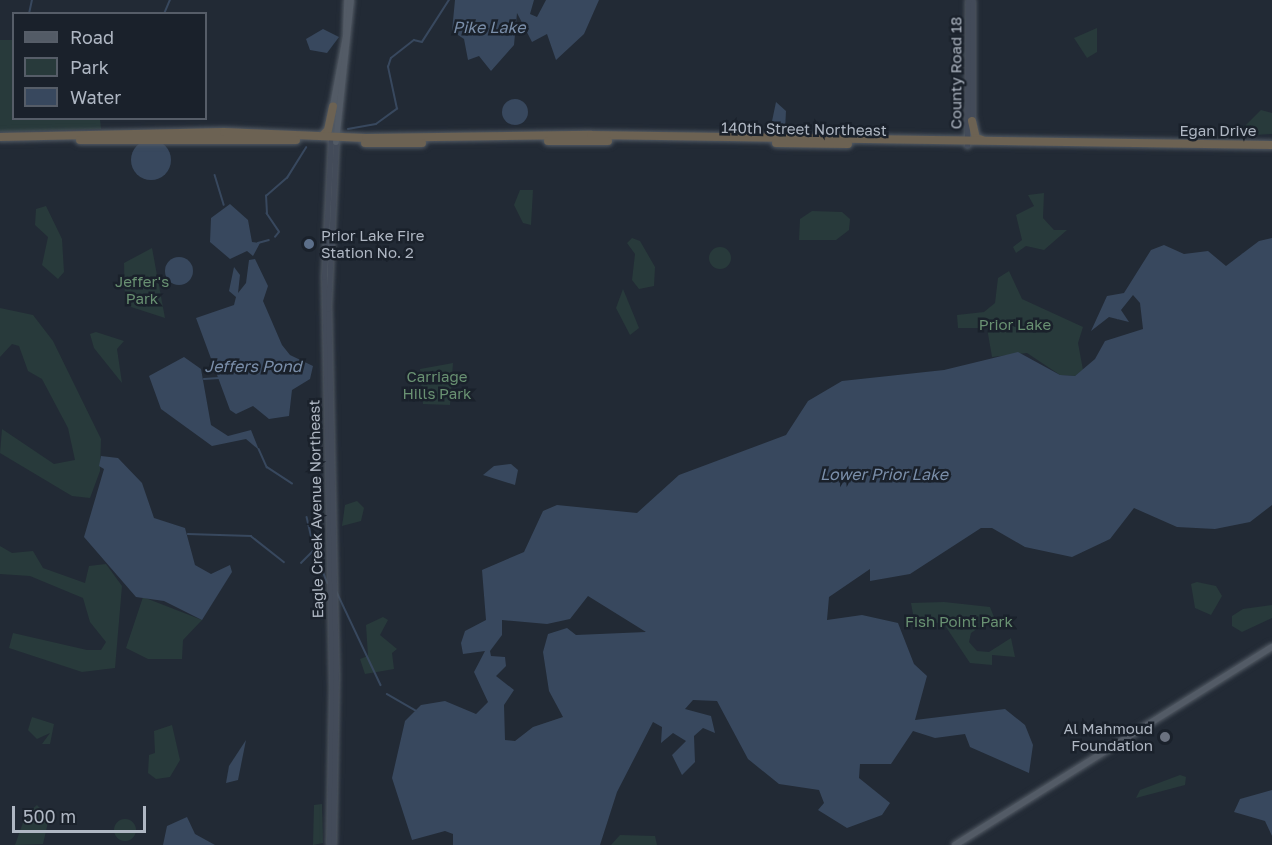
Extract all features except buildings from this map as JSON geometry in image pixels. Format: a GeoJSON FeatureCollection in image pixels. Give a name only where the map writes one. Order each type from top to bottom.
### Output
{"type":"FeatureCollection","features":[{"type":"Feature","properties":{"kind":"highway"},"geometry":{"type":"LineString","coordinates":[[322,136],[328,130],[333,107]]}},
{"type":"Feature","properties":{"kind":"highway"},"geometry":{"type":"LineString","coordinates":[[972,121],[976,138],[993,141]]}},
{"type":"Feature","properties":{"kind":"highway"},"geometry":{"type":"LineString","coordinates":[[0,137],[218,132],[322,136],[333,139]]}},
{"type":"Feature","properties":{"kind":"highway"},"geometry":{"type":"LineString","coordinates":[[0,142],[210,137],[333,139]]}},
{"type":"Feature","properties":{"kind":"highway","name":"140th Street Northeast"},"geometry":{"type":"LineString","coordinates":[[333,139],[1272,146]]}},
{"type":"Feature","properties":{"kind":"highway","name":"140th Street Northeast"},"geometry":{"type":"LineString","coordinates":[[969,143],[993,141],[1164,144]]}},
{"type":"Feature","properties":{"kind":"highway","name":"Egan Drive"},"geometry":{"type":"LineString","coordinates":[[1164,144],[1272,146]]}},
{"type":"Feature","properties":{"kind":"main road"},"geometry":{"type":"LineString","coordinates":[[333,139],[333,107],[346,36],[347,0]]}},
{"type":"Feature","properties":{"kind":"main road"},"geometry":{"type":"LineString","coordinates":[[333,139],[351,0]]}},
{"type":"Feature","properties":{"kind":"main road","name":"County Road 18"},"geometry":{"type":"LineString","coordinates":[[969,143],[972,121],[970,0]]}},
{"type":"Feature","properties":{"kind":"main road","name":"County Road 18"},"geometry":{"type":"LineString","coordinates":[[969,143],[970,0]]}},
{"type":"Feature","properties":{"kind":"main road","name":"Eagle Creek Avenue Northeast"},"geometry":{"type":"LineString","coordinates":[[331,845],[332,716],[324,319],[333,139]]}},
{"type":"Feature","properties":{"kind":"main road","name":"Eagle Creek Avenue Northeast"},"geometry":{"type":"LineString","coordinates":[[331,845],[336,737],[328,320],[333,139]]}},
{"type":"Feature","properties":{"kind":"main road"},"geometry":{"type":"LineString","coordinates":[[955,845],[1022,800],[1272,648]]}},
{"type":"Feature","properties":{"kind":"main road"},"geometry":{"type":"LineString","coordinates":[[332,716],[336,737]]}},
{"type":"Feature","properties":{"kind":"green space"},"geometry":{"type":"Polygon","coordinates":[[[1097,28],[1097,52],[1087,58],[1074,38],[1097,28]]]}},
{"type":"Feature","properties":{"kind":"green space"},"geometry":{"type":"Polygon","coordinates":[[[0,40],[12,40],[12,120],[100,120],[101,129],[0,132],[0,40]]]}},
{"type":"Feature","properties":{"kind":"green space"},"geometry":{"type":"Polygon","coordinates":[[[1261,110],[1272,113],[1272,134],[1235,136],[1261,110]]]}},
{"type":"Feature","properties":{"kind":"green space"},"geometry":{"type":"Polygon","coordinates":[[[520,190],[533,190],[531,225],[523,223],[514,205],[520,190]]]}},
{"type":"Feature","properties":{"kind":"green space"},"geometry":{"type":"Polygon","coordinates":[[[1044,193],[1043,218],[1054,230],[1067,230],[1044,250],[1026,246],[1016,253],[1013,247],[1022,240],[1016,215],[1034,206],[1028,195],[1044,193]]]}},
{"type":"Feature","properties":{"kind":"green space"},"geometry":{"type":"Polygon","coordinates":[[[46,206],[62,239],[64,272],[58,279],[42,265],[48,237],[35,225],[36,209],[46,206]]]}},
{"type":"Feature","properties":{"kind":"green space"},"geometry":{"type":"Polygon","coordinates":[[[812,211],[842,212],[850,219],[849,230],[836,240],[799,240],[800,219],[812,211]]]}},
{"type":"Feature","properties":{"kind":"green space"},"geometry":{"type":"Polygon","coordinates":[[[632,238],[640,241],[655,267],[654,286],[639,289],[632,280],[635,254],[627,243],[632,238]]]}},
{"type":"Feature","properties":{"kind":"green space"},"geometry":{"type":"Polygon","coordinates":[[[720,247],[728,250],[731,258],[728,266],[720,269],[712,266],[709,258],[712,250],[720,247]]]}},
{"type":"Feature","properties":{"kind":"green space","name":"Jeffer's Park"},"geometry":{"type":"Polygon","coordinates":[[[152,248],[165,318],[125,305],[124,263],[152,248]]]}},
{"type":"Feature","properties":{"kind":"green space","name":"Prior Lake"},"geometry":{"type":"Polygon","coordinates":[[[1009,271],[1022,299],[1083,327],[1078,343],[1083,370],[1075,376],[1060,375],[1027,353],[992,357],[987,328],[958,328],[957,315],[984,312],[995,303],[998,278],[1009,271]]]}},
{"type":"Feature","properties":{"kind":"green space"},"geometry":{"type":"Polygon","coordinates":[[[623,289],[639,328],[630,335],[616,308],[623,289]]]}},
{"type":"Feature","properties":{"kind":"green space"},"geometry":{"type":"Polygon","coordinates":[[[0,308],[33,315],[53,341],[101,439],[100,471],[90,498],[72,496],[0,453],[2,429],[54,464],[75,460],[68,428],[42,379],[28,371],[19,346],[12,344],[0,357],[0,308]]]}},
{"type":"Feature","properties":{"kind":"green space"},"geometry":{"type":"Polygon","coordinates":[[[96,332],[124,341],[117,349],[122,383],[94,348],[90,334],[96,332]]]}},
{"type":"Feature","properties":{"kind":"green space","name":"Carriage Hills Park"},"geometry":{"type":"Polygon","coordinates":[[[453,363],[450,405],[423,404],[420,369],[453,363]]]}},
{"type":"Feature","properties":{"kind":"green space"},"geometry":{"type":"Polygon","coordinates":[[[357,501],[364,508],[361,521],[342,526],[345,505],[357,501]]]}},
{"type":"Feature","properties":{"kind":"green space"},"geometry":{"type":"Polygon","coordinates":[[[0,546],[12,553],[33,551],[43,568],[85,583],[89,566],[106,564],[122,586],[115,668],[82,672],[9,648],[13,633],[87,650],[101,650],[106,642],[90,622],[83,598],[30,576],[0,574],[0,546]]]}},
{"type":"Feature","properties":{"kind":"green space"},"geometry":{"type":"Polygon","coordinates":[[[1197,582],[1216,586],[1222,596],[1211,615],[1195,608],[1191,584],[1197,582]]]}},
{"type":"Feature","properties":{"kind":"green space"},"geometry":{"type":"Polygon","coordinates":[[[143,597],[202,620],[183,640],[182,659],[148,659],[126,648],[143,597]]]}},
{"type":"Feature","properties":{"kind":"green space","name":"Fish Point Park"},"geometry":{"type":"Polygon","coordinates":[[[944,602],[990,607],[994,617],[971,633],[969,642],[977,651],[989,652],[1011,638],[1015,657],[992,655],[992,665],[970,663],[942,621],[929,626],[913,614],[911,603],[944,602]]]}},
{"type":"Feature","properties":{"kind":"green space"},"geometry":{"type":"Polygon","coordinates":[[[1272,605],[1272,618],[1242,632],[1232,626],[1232,616],[1243,609],[1272,605]]]}},
{"type":"Feature","properties":{"kind":"green space"},"geometry":{"type":"Polygon","coordinates":[[[383,617],[388,620],[380,635],[397,649],[392,653],[394,669],[365,674],[360,659],[368,656],[366,625],[383,617]]]}},
{"type":"Feature","properties":{"kind":"green space"},"geometry":{"type":"Polygon","coordinates":[[[32,717],[54,724],[50,744],[42,744],[50,733],[37,739],[28,730],[32,717]]]}},
{"type":"Feature","properties":{"kind":"green space"},"geometry":{"type":"Polygon","coordinates":[[[172,725],[180,760],[170,777],[156,779],[148,773],[149,755],[155,753],[154,731],[172,725]]]}},
{"type":"Feature","properties":{"kind":"green space"},"geometry":{"type":"Polygon","coordinates":[[[1180,775],[1186,777],[1185,785],[1136,798],[1140,790],[1180,775]]]}},
{"type":"Feature","properties":{"kind":"green space"},"geometry":{"type":"Polygon","coordinates":[[[322,804],[323,843],[313,845],[314,805],[322,804]]]}},
{"type":"Feature","properties":{"kind":"green space"},"geometry":{"type":"Polygon","coordinates":[[[37,805],[49,818],[43,844],[15,845],[26,814],[37,805]]]}},
{"type":"Feature","properties":{"kind":"green space"},"geometry":{"type":"Polygon","coordinates":[[[125,819],[133,822],[136,830],[133,838],[125,841],[117,838],[114,830],[117,822],[125,819]]]}},
{"type":"Feature","properties":{"kind":"green space"},"geometry":{"type":"Polygon","coordinates":[[[620,835],[655,836],[657,845],[611,845],[620,835]]]}},
{"type":"Feature","properties":{"kind":"water","name":"Pike Lake"},"geometry":{"type":"Polygon","coordinates":[[[455,0],[534,0],[530,14],[537,17],[546,0],[599,0],[584,34],[556,60],[547,34],[532,42],[517,13],[514,45],[491,71],[479,56],[468,60],[464,39],[452,31],[455,0]]]}},
{"type":"Feature","properties":{"kind":"water"},"geometry":{"type":"Polygon","coordinates":[[[323,29],[339,37],[327,53],[310,50],[306,39],[323,29]]]}},
{"type":"Feature","properties":{"kind":"water"},"geometry":{"type":"Polygon","coordinates":[[[515,99],[524,103],[528,112],[524,121],[515,125],[506,121],[502,112],[506,103],[515,99]]]}},
{"type":"Feature","properties":{"kind":"water"},"geometry":{"type":"Polygon","coordinates":[[[776,102],[786,111],[785,130],[771,126],[776,102]]]}},
{"type":"Feature","properties":{"kind":"water"},"geometry":{"type":"Polygon","coordinates":[[[151,140],[159,141],[165,146],[170,152],[170,168],[165,174],[159,179],[151,180],[143,179],[137,174],[132,168],[131,160],[132,152],[137,146],[143,141],[151,140]]]}},
{"type":"Feature","properties":{"kind":"water"},"geometry":{"type":"Polygon","coordinates":[[[230,204],[248,220],[252,242],[260,243],[253,256],[247,251],[230,259],[210,242],[211,218],[230,204]]]}},
{"type":"Feature","properties":{"kind":"water","name":"Lower Prior Lake"},"geometry":{"type":"Polygon","coordinates":[[[1272,238],[1272,505],[1250,522],[1215,529],[1177,527],[1134,508],[1110,539],[1072,557],[1025,547],[992,528],[981,528],[910,574],[870,581],[870,569],[829,597],[827,620],[862,615],[898,623],[914,664],[927,676],[915,720],[1005,709],[1025,725],[1033,745],[1029,773],[970,747],[965,734],[935,738],[913,731],[891,764],[860,764],[859,778],[890,803],[882,815],[847,828],[818,810],[824,803],[819,790],[779,784],[748,759],[717,701],[693,700],[685,709],[711,716],[715,733],[703,728],[694,736],[695,762],[682,775],[672,755],[686,741],[673,733],[661,743],[662,727],[653,722],[617,792],[600,845],[453,845],[453,834],[445,831],[412,840],[392,778],[405,721],[421,705],[445,701],[476,714],[488,702],[474,672],[485,651],[463,654],[461,643],[465,631],[486,620],[482,570],[524,552],[543,511],[557,505],[637,513],[679,475],[786,435],[808,401],[842,381],[944,370],[1018,352],[1060,375],[1075,376],[1095,359],[1105,341],[1143,329],[1140,303],[1133,295],[1121,310],[1129,322],[1109,317],[1091,331],[1107,296],[1124,293],[1151,250],[1164,245],[1184,254],[1208,251],[1226,266],[1259,241],[1272,238]],[[588,596],[570,619],[547,624],[502,620],[502,635],[490,651],[491,656],[505,657],[506,666],[496,676],[514,690],[504,705],[505,740],[515,741],[533,727],[563,717],[549,691],[543,652],[548,634],[567,628],[576,635],[646,632],[588,596]]]}},
{"type":"Feature","properties":{"kind":"water"},"geometry":{"type":"Polygon","coordinates":[[[179,257],[189,261],[193,271],[189,281],[179,285],[169,281],[165,271],[169,261],[179,257]]]}},
{"type":"Feature","properties":{"kind":"water","name":"Jeffers Pond"},"geometry":{"type":"Polygon","coordinates":[[[255,259],[268,286],[263,301],[282,345],[290,355],[313,366],[310,379],[292,390],[289,416],[269,419],[253,406],[236,414],[230,410],[196,318],[234,305],[236,297],[229,291],[234,267],[240,275],[238,293],[246,283],[249,260],[255,259]]]}},
{"type":"Feature","properties":{"kind":"water"},"geometry":{"type":"Polygon","coordinates":[[[184,357],[201,369],[211,425],[228,436],[251,430],[259,450],[246,439],[212,446],[161,409],[149,376],[184,357]]]}},
{"type":"Feature","properties":{"kind":"water"},"geometry":{"type":"Polygon","coordinates":[[[101,456],[118,458],[142,483],[154,518],[185,528],[195,565],[211,574],[230,565],[232,572],[202,620],[164,601],[136,597],[84,537],[104,469],[99,466],[101,456]]]}},
{"type":"Feature","properties":{"kind":"water"},"geometry":{"type":"Polygon","coordinates":[[[511,464],[518,470],[515,485],[483,475],[494,466],[511,464]]]}},
{"type":"Feature","properties":{"kind":"water"},"geometry":{"type":"Polygon","coordinates":[[[246,740],[238,780],[226,783],[229,766],[246,740]]]}},
{"type":"Feature","properties":{"kind":"water"},"geometry":{"type":"Polygon","coordinates":[[[1272,790],[1272,836],[1265,821],[1234,812],[1240,799],[1272,790]]]}},
{"type":"Feature","properties":{"kind":"water"},"geometry":{"type":"Polygon","coordinates":[[[187,817],[195,834],[215,845],[163,845],[167,826],[187,817]]]}},
{"type":"Feature","properties":{"kind":"waterway"},"geometry":{"type":"LineString","coordinates":[[29,12],[32,0]]}},
{"type":"Feature","properties":{"kind":"waterway"},"geometry":{"type":"LineString","coordinates":[[165,12],[170,0]]}},
{"type":"Feature","properties":{"kind":"waterway"},"geometry":{"type":"LineString","coordinates":[[348,129],[376,124],[397,109],[388,67],[391,58],[414,40],[422,42],[449,0]]}},
{"type":"Feature","properties":{"kind":"waterway"},"geometry":{"type":"LineString","coordinates":[[275,237],[279,232],[267,214],[266,196],[287,178],[306,147]]}},
{"type":"Feature","properties":{"kind":"waterway"},"geometry":{"type":"LineString","coordinates":[[215,175],[224,205]]}},
{"type":"Feature","properties":{"kind":"waterway"},"geometry":{"type":"LineString","coordinates":[[258,243],[269,240]]}},
{"type":"Feature","properties":{"kind":"waterway"},"geometry":{"type":"LineString","coordinates":[[204,379],[219,378]]}},
{"type":"Feature","properties":{"kind":"waterway"},"geometry":{"type":"LineString","coordinates":[[259,449],[267,467],[292,483]]}},
{"type":"Feature","properties":{"kind":"waterway"},"geometry":{"type":"LineString","coordinates":[[307,517],[312,539]]}},
{"type":"Feature","properties":{"kind":"waterway"},"geometry":{"type":"LineString","coordinates":[[188,534],[251,536],[284,562]]}},
{"type":"Feature","properties":{"kind":"waterway"},"geometry":{"type":"LineString","coordinates":[[301,563],[312,552]]}},
{"type":"Feature","properties":{"kind":"waterway"},"geometry":{"type":"LineString","coordinates":[[316,554],[328,583]]}},
{"type":"Feature","properties":{"kind":"waterway"},"geometry":{"type":"LineString","coordinates":[[336,590],[381,685]]}},
{"type":"Feature","properties":{"kind":"waterway"},"geometry":{"type":"LineString","coordinates":[[387,694],[417,711]]}},
{"type":"Feature","properties":{"kind":"place","name":"Prior Lake Fire Station No. 2"},"geometry":{"type":"Point","coordinates":[309,244]}},
{"type":"Feature","properties":{"kind":"place","name":"Al Mahmoud Foundation"},"geometry":{"type":"Point","coordinates":[1165,737]}}]}
